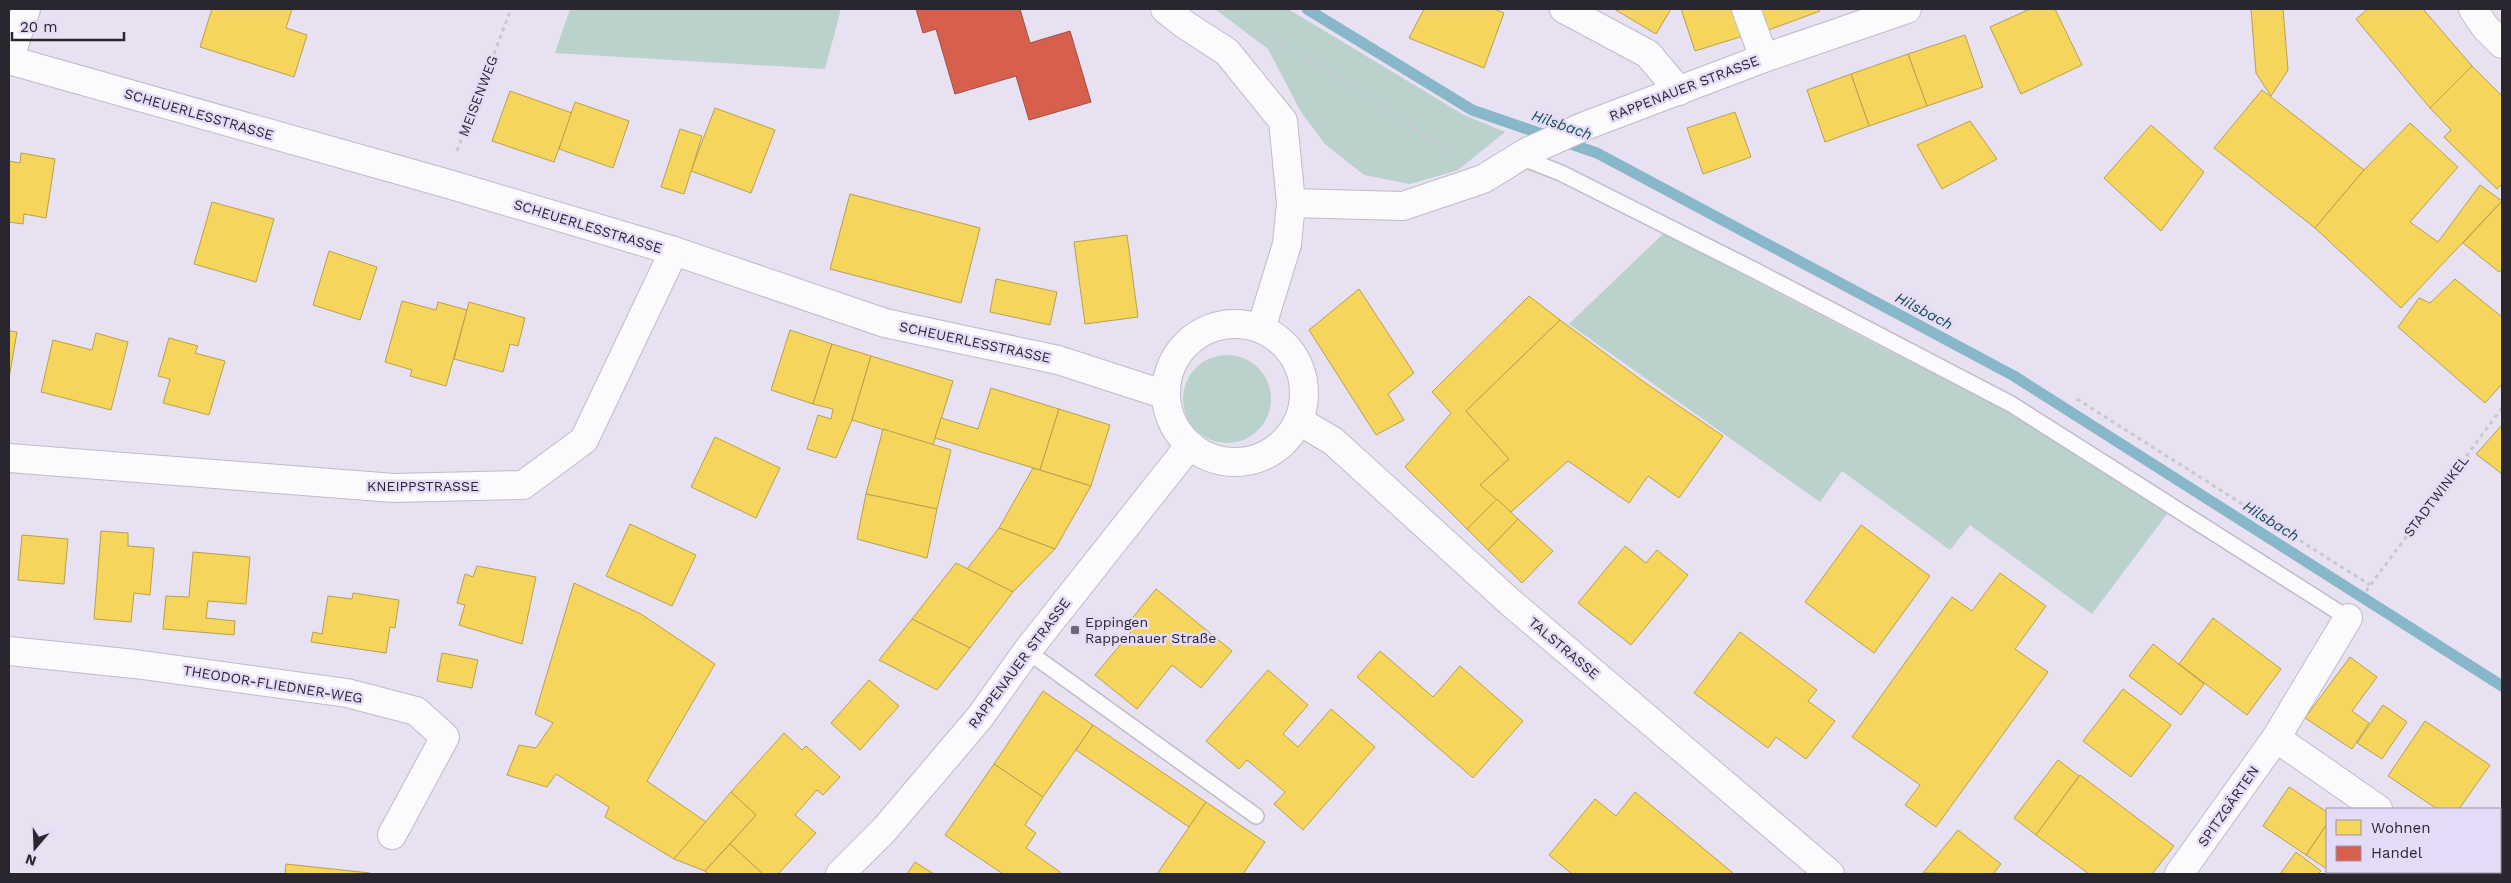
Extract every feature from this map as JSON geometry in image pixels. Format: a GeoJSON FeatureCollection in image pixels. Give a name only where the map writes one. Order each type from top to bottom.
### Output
{"type":"FeatureCollection","features":[{"type":"Feature","properties":{"kind":"street"},"geometry":{"type":"LineString","coordinates":[[9,60],[26,9]]}},
{"type":"Feature","properties":{"kind":"street"},"geometry":{"type":"LineString","coordinates":[[1165,9],[1227,52],[1283,121],[1291,203],[1287,244],[1261,329]]}},
{"type":"Feature","properties":{"kind":"street"},"geometry":{"type":"LineString","coordinates":[[1564,9],[1648,54],[1679,91]]}},
{"type":"Feature","properties":{"kind":"street"},"geometry":{"type":"LineString","coordinates":[[1746,9],[1764,58]]}},
{"type":"Feature","properties":{"kind":"street","name":"RAPPENAUER STRASSE"},"geometry":{"type":"LineString","coordinates":[[1291,203],[1403,206],[1483,179],[1524,154],[1584,126],[1764,58],[1907,9]]}},
{"type":"Feature","properties":{"kind":"street"},"geometry":{"type":"LineString","coordinates":[[2473,9],[2502,44]]}},
{"type":"Feature","properties":{"kind":"street","name":"SCHEUERLESSTRASSE"},"geometry":{"type":"LineString","coordinates":[[9,60],[445,182],[674,251],[885,323],[1058,360],[1166,395]]}},
{"type":"Feature","properties":{"kind":"street","name":"KNEIPPSTRASSE"},"geometry":{"type":"LineString","coordinates":[[9,458],[394,488],[523,485],[584,440],[674,251]]}},
{"type":"Feature","properties":{"kind":"street"},"geometry":{"type":"LineString","coordinates":[[1242,324],[1261,329],[1279,339],[1295,358],[1302,372],[1305,398],[1299,421],[1285,442],[1262,457],[1238,462],[1210,457],[1190,445],[1175,427],[1166,395],[1171,370],[1182,349],[1195,336],[1216,326],[1242,324]]}},
{"type":"Feature","properties":{"kind":"street","name":"TALSTRASSE"},"geometry":{"type":"LineString","coordinates":[[1299,421],[1334,441],[1510,602],[1822,872]]}},
{"type":"Feature","properties":{"kind":"street","name":"RAPPENAUER STRASSE"},"geometry":{"type":"LineString","coordinates":[[840,874],[885,829],[973,724],[1190,445]]}},
{"type":"Feature","properties":{"kind":"street","name":"SPITZGÄRTEN"},"geometry":{"type":"LineString","coordinates":[[2180,874],[2276,738],[2348,618]]}},
{"type":"Feature","properties":{"kind":"street","name":"THEODOR-FLIEDNER-WEG"},"geometry":{"type":"LineString","coordinates":[[9,651],[135,664],[347,693],[416,711],[445,737],[392,835]]}},
{"type":"Feature","properties":{"kind":"street"},"geometry":{"type":"LineString","coordinates":[[2276,738],[2377,808]]}},
{"type":"Feature","properties":{"kind":"lane"},"geometry":{"type":"LineString","coordinates":[[1524,154],[1754,270],[2011,404],[2348,618]]}},
{"type":"Feature","properties":{"kind":"lane"},"geometry":{"type":"LineString","coordinates":[[1028,651],[1256,816]]}},
{"type":"Feature","properties":{"kind":"path","name":"MEISENWEG"},"geometry":{"type":"LineString","coordinates":[[445,182],[511,9]]}},
{"type":"Feature","properties":{"kind":"path"},"geometry":{"type":"LineString","coordinates":[[1227,52],[1262,35],[1317,65],[1454,154],[1483,179]]}},
{"type":"Feature","properties":{"kind":"path","name":"STADTWINKEL"},"geometry":{"type":"LineString","coordinates":[[2077,399],[2370,585],[2502,408]]}},
{"type":"Feature","properties":{"kind":"green space"},"geometry":{"type":"Polygon","coordinates":[[[570,9],[841,9],[825,69],[555,53],[570,9]]]}},
{"type":"Feature","properties":{"kind":"green space"},"geometry":{"type":"Polygon","coordinates":[[[1215,9],[1288,9],[1464,115],[1505,132],[1458,170],[1410,184],[1364,175],[1325,144],[1301,112],[1268,49],[1215,9]]]}},
{"type":"Feature","properties":{"kind":"green space"},"geometry":{"type":"Polygon","coordinates":[[[1664,233],[1873,343],[2007,410],[2170,510],[2092,614],[1970,525],[1950,550],[1842,471],[1820,502],[1569,324],[1664,233]]]}},
{"type":"Feature","properties":{"kind":"green space"},"geometry":{"type":"Polygon","coordinates":[[[1227,355],[1244,358],[1258,368],[1268,382],[1271,399],[1268,416],[1258,430],[1244,440],[1227,443],[1210,440],[1196,430],[1186,416],[1183,399],[1186,382],[1196,368],[1210,358],[1227,355]]]}},
{"type":"Feature","properties":{"kind":"building: Wohnen"},"geometry":{"type":"Polygon","coordinates":[[[212,9],[292,9],[286,28],[307,35],[294,77],[200,47],[212,9]]]}},
{"type":"Feature","properties":{"kind":"building: Wohnen"},"geometry":{"type":"Polygon","coordinates":[[[1424,9],[1494,9],[1504,13],[1484,68],[1409,38],[1424,9]]]}},
{"type":"Feature","properties":{"kind":"building: Wohnen"},"geometry":{"type":"Polygon","coordinates":[[[1614,9],[1671,9],[1656,34],[1614,9]]]}},
{"type":"Feature","properties":{"kind":"building: Wohnen"},"geometry":{"type":"Polygon","coordinates":[[[1681,9],[1734,9],[1743,36],[1695,51],[1681,9]]]}},
{"type":"Feature","properties":{"kind":"building: Wohnen"},"geometry":{"type":"Polygon","coordinates":[[[1758,9],[1819,9],[1820,11],[1766,31],[1758,9]]]}},
{"type":"Feature","properties":{"kind":"building: Wohnen"},"geometry":{"type":"Polygon","coordinates":[[[2030,9],[2055,9],[2082,65],[2021,94],[1990,27],[2030,9]]]}},
{"type":"Feature","properties":{"kind":"building: Wohnen"},"geometry":{"type":"Polygon","coordinates":[[[2251,9],[2283,9],[2288,70],[2271,96],[2256,73],[2251,9]]]}},
{"type":"Feature","properties":{"kind":"building: Wohnen"},"geometry":{"type":"Polygon","coordinates":[[[2368,9],[2423,9],[2472,66],[2430,108],[2356,19],[2368,9]]]}},
{"type":"Feature","properties":{"kind":"building: Wohnen"},"geometry":{"type":"Polygon","coordinates":[[[1965,35],[1983,87],[1927,106],[1908,54],[1965,35]]]}},
{"type":"Feature","properties":{"kind":"building: Wohnen"},"geometry":{"type":"Polygon","coordinates":[[[1908,54],[1927,106],[1869,126],[1851,74],[1908,54]]]}},
{"type":"Feature","properties":{"kind":"building: Wohnen"},"geometry":{"type":"Polygon","coordinates":[[[2472,66],[2502,96],[2502,184],[2497,189],[2444,137],[2451,130],[2430,108],[2472,66]]]}},
{"type":"Feature","properties":{"kind":"building: Wohnen"},"geometry":{"type":"Polygon","coordinates":[[[1851,74],[1869,126],[1825,142],[1807,90],[1851,74]]]}},
{"type":"Feature","properties":{"kind":"building: Wohnen"},"geometry":{"type":"Polygon","coordinates":[[[2262,90],[2364,170],[2315,228],[2214,148],[2262,90]]]}},
{"type":"Feature","properties":{"kind":"building: Wohnen"},"geometry":{"type":"Polygon","coordinates":[[[510,91],[572,113],[554,162],[492,141],[510,91]]]}},
{"type":"Feature","properties":{"kind":"building: Wohnen"},"geometry":{"type":"Polygon","coordinates":[[[575,102],[629,121],[613,168],[559,149],[575,102]]]}},
{"type":"Feature","properties":{"kind":"building: Wohnen"},"geometry":{"type":"Polygon","coordinates":[[[715,108],[775,130],[751,193],[691,171],[715,108]]]}},
{"type":"Feature","properties":{"kind":"building: Wohnen"},"geometry":{"type":"Polygon","coordinates":[[[1735,112],[1751,157],[1703,174],[1687,128],[1735,112]]]}},
{"type":"Feature","properties":{"kind":"building: Wohnen"},"geometry":{"type":"Polygon","coordinates":[[[1970,121],[1997,159],[1942,189],[1917,145],[1970,121]]]}},
{"type":"Feature","properties":{"kind":"building: Wohnen"},"geometry":{"type":"Polygon","coordinates":[[[2410,123],[2458,167],[2410,222],[2438,242],[2480,185],[2502,201],[2401,308],[2315,228],[2364,170],[2410,123]]]}},
{"type":"Feature","properties":{"kind":"building: Wohnen"},"geometry":{"type":"Polygon","coordinates":[[[2151,125],[2204,172],[2161,231],[2104,178],[2151,125]]]}},
{"type":"Feature","properties":{"kind":"building: Wohnen"},"geometry":{"type":"Polygon","coordinates":[[[680,129],[702,136],[684,194],[661,187],[680,129]]]}},
{"type":"Feature","properties":{"kind":"building: Wohnen"},"geometry":{"type":"Polygon","coordinates":[[[21,153],[55,159],[46,218],[24,214],[23,224],[9,222],[9,161],[20,163],[21,153]]]}},
{"type":"Feature","properties":{"kind":"building: Wohnen"},"geometry":{"type":"Polygon","coordinates":[[[850,194],[980,228],[961,303],[830,269],[850,194]]]}},
{"type":"Feature","properties":{"kind":"building: Wohnen"},"geometry":{"type":"Polygon","coordinates":[[[2502,201],[2502,269],[2499,272],[2463,243],[2502,201]]]}},
{"type":"Feature","properties":{"kind":"building: Wohnen"},"geometry":{"type":"Polygon","coordinates":[[[212,202],[274,219],[256,282],[194,264],[212,202]]]}},
{"type":"Feature","properties":{"kind":"building: Wohnen"},"geometry":{"type":"Polygon","coordinates":[[[1127,235],[1138,317],[1085,324],[1074,242],[1127,235]]]}},
{"type":"Feature","properties":{"kind":"building: Wohnen"},"geometry":{"type":"Polygon","coordinates":[[[329,251],[377,267],[360,320],[313,305],[329,251]]]}},
{"type":"Feature","properties":{"kind":"building: Wohnen"},"geometry":{"type":"Polygon","coordinates":[[[996,279],[1057,292],[1050,325],[990,312],[996,279]]]}},
{"type":"Feature","properties":{"kind":"building: Wohnen"},"geometry":{"type":"Polygon","coordinates":[[[2455,279],[2502,317],[2502,384],[2485,403],[2398,327],[2419,298],[2430,303],[2455,279]]]}},
{"type":"Feature","properties":{"kind":"building: Wohnen"},"geometry":{"type":"Polygon","coordinates":[[[1359,289],[1414,373],[1388,394],[1404,420],[1376,435],[1309,330],[1359,289]]]}},
{"type":"Feature","properties":{"kind":"building: Wohnen"},"geometry":{"type":"Polygon","coordinates":[[[1529,296],[1560,320],[1466,411],[1509,459],[1480,485],[1497,499],[1467,529],[1405,467],[1451,413],[1432,392],[1529,296]]]}},
{"type":"Feature","properties":{"kind":"building: Wohnen"},"geometry":{"type":"Polygon","coordinates":[[[402,301],[436,310],[438,302],[467,310],[446,386],[410,376],[412,370],[385,362],[402,301]]]}},
{"type":"Feature","properties":{"kind":"building: Wohnen"},"geometry":{"type":"Polygon","coordinates":[[[469,302],[525,318],[518,346],[510,344],[503,372],[454,359],[469,302]]]}},
{"type":"Feature","properties":{"kind":"building: Wohnen"},"geometry":{"type":"Polygon","coordinates":[[[1560,320],[1644,382],[1723,436],[1679,498],[1648,476],[1629,503],[1568,461],[1511,512],[1480,485],[1509,459],[1466,411],[1560,320]]]}},
{"type":"Feature","properties":{"kind":"building: Wohnen"},"geometry":{"type":"Polygon","coordinates":[[[790,330],[832,344],[813,404],[771,390],[790,330]]]}},
{"type":"Feature","properties":{"kind":"building: Wohnen"},"geometry":{"type":"Polygon","coordinates":[[[9,331],[17,332],[9,378],[9,331]]]}},
{"type":"Feature","properties":{"kind":"building: Wohnen"},"geometry":{"type":"Polygon","coordinates":[[[96,333],[128,342],[111,410],[41,392],[53,340],[92,350],[96,333]]]}},
{"type":"Feature","properties":{"kind":"building: Wohnen"},"geometry":{"type":"Polygon","coordinates":[[[169,338],[198,346],[195,353],[225,361],[209,415],[163,403],[170,379],[158,376],[169,338]]]}},
{"type":"Feature","properties":{"kind":"building: Wohnen"},"geometry":{"type":"Polygon","coordinates":[[[832,344],[871,356],[852,420],[836,458],[807,449],[818,415],[831,419],[833,409],[813,404],[832,344]]]}},
{"type":"Feature","properties":{"kind":"building: Wohnen"},"geometry":{"type":"Polygon","coordinates":[[[871,356],[953,381],[933,445],[852,420],[871,356]]]}},
{"type":"Feature","properties":{"kind":"building: Wohnen"},"geometry":{"type":"Polygon","coordinates":[[[991,388],[1059,409],[1040,470],[935,438],[941,418],[978,429],[991,388]]]}},
{"type":"Feature","properties":{"kind":"building: Wohnen"},"geometry":{"type":"Polygon","coordinates":[[[1059,409],[1110,425],[1091,486],[1040,470],[1059,409]]]}},
{"type":"Feature","properties":{"kind":"building: Wohnen"},"geometry":{"type":"Polygon","coordinates":[[[2502,425],[2502,474],[2476,454],[2502,425]]]}},
{"type":"Feature","properties":{"kind":"building: Wohnen"},"geometry":{"type":"Polygon","coordinates":[[[883,429],[951,450],[937,509],[866,494],[883,429]]]}},
{"type":"Feature","properties":{"kind":"building: Wohnen"},"geometry":{"type":"Polygon","coordinates":[[[715,437],[780,468],[756,518],[691,487],[715,437]]]}},
{"type":"Feature","properties":{"kind":"building: Wohnen"},"geometry":{"type":"Polygon","coordinates":[[[1033,468],[1091,486],[1055,549],[999,528],[1033,468]]]}},
{"type":"Feature","properties":{"kind":"building: Wohnen"},"geometry":{"type":"Polygon","coordinates":[[[866,494],[937,509],[927,558],[857,539],[866,494]]]}},
{"type":"Feature","properties":{"kind":"building: Wohnen"},"geometry":{"type":"Polygon","coordinates":[[[1497,499],[1518,519],[1488,550],[1467,529],[1497,499]]]}},
{"type":"Feature","properties":{"kind":"building: Wohnen"},"geometry":{"type":"Polygon","coordinates":[[[1518,519],[1553,551],[1522,583],[1488,550],[1518,519]]]}},
{"type":"Feature","properties":{"kind":"building: Wohnen"},"geometry":{"type":"Polygon","coordinates":[[[630,524],[696,555],[672,606],[606,576],[630,524]]]}},
{"type":"Feature","properties":{"kind":"building: Wohnen"},"geometry":{"type":"Polygon","coordinates":[[[1861,525],[1930,576],[1874,653],[1805,602],[1861,525]]]}},
{"type":"Feature","properties":{"kind":"building: Wohnen"},"geometry":{"type":"Polygon","coordinates":[[[999,528],[1055,549],[1013,592],[967,569],[999,528]]]}},
{"type":"Feature","properties":{"kind":"building: Wohnen"},"geometry":{"type":"Polygon","coordinates":[[[101,531],[128,533],[128,546],[154,548],[150,595],[134,593],[131,622],[94,619],[101,531]]]}},
{"type":"Feature","properties":{"kind":"building: Wohnen"},"geometry":{"type":"Polygon","coordinates":[[[22,535],[68,539],[64,584],[18,580],[22,535]]]}},
{"type":"Feature","properties":{"kind":"building: Wohnen"},"geometry":{"type":"Polygon","coordinates":[[[1625,546],[1646,563],[1657,550],[1688,575],[1631,645],[1578,603],[1625,546]]]}},
{"type":"Feature","properties":{"kind":"building: Wohnen"},"geometry":{"type":"Polygon","coordinates":[[[193,552],[250,557],[246,604],[208,601],[206,618],[235,621],[234,635],[163,629],[166,596],[189,597],[193,552]]]}},
{"type":"Feature","properties":{"kind":"building: Wohnen"},"geometry":{"type":"Polygon","coordinates":[[[956,563],[1013,592],[970,648],[912,619],[956,563]]]}},
{"type":"Feature","properties":{"kind":"building: Wohnen"},"geometry":{"type":"Polygon","coordinates":[[[477,566],[536,577],[522,644],[459,625],[465,605],[457,603],[465,574],[473,577],[477,566]]]}},
{"type":"Feature","properties":{"kind":"building: Wohnen"},"geometry":{"type":"Polygon","coordinates":[[[2000,573],[2046,606],[2015,649],[2048,672],[1936,827],[1905,805],[1920,785],[1852,737],[1952,597],[1972,611],[2000,573]]]}},
{"type":"Feature","properties":{"kind":"building: Wohnen"},"geometry":{"type":"Polygon","coordinates":[[[574,583],[641,614],[715,664],[647,781],[706,822],[674,859],[605,817],[609,807],[556,774],[547,787],[507,775],[519,745],[536,748],[553,723],[535,714],[574,583]]]}},
{"type":"Feature","properties":{"kind":"building: Wohnen"},"geometry":{"type":"Polygon","coordinates":[[[1156,589],[1232,651],[1201,688],[1172,665],[1137,709],[1095,675],[1131,632],[1125,627],[1156,589]]]}},
{"type":"Feature","properties":{"kind":"building: Wohnen"},"geometry":{"type":"Polygon","coordinates":[[[353,593],[399,600],[395,628],[390,627],[386,653],[311,642],[313,632],[322,634],[328,596],[352,599],[353,593]]]}},
{"type":"Feature","properties":{"kind":"building: Wohnen"},"geometry":{"type":"Polygon","coordinates":[[[2213,618],[2281,669],[2247,715],[2179,664],[2213,618]]]}},
{"type":"Feature","properties":{"kind":"building: Wohnen"},"geometry":{"type":"Polygon","coordinates":[[[912,619],[970,648],[937,690],[879,660],[912,619]]]}},
{"type":"Feature","properties":{"kind":"building: Wohnen"},"geometry":{"type":"Polygon","coordinates":[[[1740,632],[1817,690],[1808,701],[1835,721],[1806,759],[1776,737],[1768,748],[1694,693],[1740,632]]]}},
{"type":"Feature","properties":{"kind":"building: Wohnen"},"geometry":{"type":"Polygon","coordinates":[[[2153,644],[2204,684],[2181,715],[2129,676],[2153,644]]]}},
{"type":"Feature","properties":{"kind":"building: Wohnen"},"geometry":{"type":"Polygon","coordinates":[[[1380,651],[1433,697],[1460,666],[1523,721],[1473,778],[1357,677],[1380,651]]]}},
{"type":"Feature","properties":{"kind":"building: Wohnen"},"geometry":{"type":"Polygon","coordinates":[[[442,653],[478,660],[472,688],[437,681],[442,653]]]}},
{"type":"Feature","properties":{"kind":"building: Wohnen"},"geometry":{"type":"Polygon","coordinates":[[[2350,657],[2377,677],[2352,711],[2369,723],[2352,749],[2305,718],[2350,657]]]}},
{"type":"Feature","properties":{"kind":"building: Wohnen"},"geometry":{"type":"Polygon","coordinates":[[[1268,670],[1308,705],[1283,734],[1298,747],[1331,709],[1375,747],[1303,830],[1274,804],[1285,792],[1247,760],[1239,769],[1206,741],[1268,670]]]}},
{"type":"Feature","properties":{"kind":"building: Wohnen"},"geometry":{"type":"Polygon","coordinates":[[[869,680],[899,706],[860,750],[831,723],[869,680]]]}},
{"type":"Feature","properties":{"kind":"building: Wohnen"},"geometry":{"type":"Polygon","coordinates":[[[2123,689],[2171,725],[2131,777],[2083,741],[2123,689]]]}},
{"type":"Feature","properties":{"kind":"building: Wohnen"},"geometry":{"type":"Polygon","coordinates":[[[1043,691],[1093,725],[1043,797],[994,764],[1043,691]]]}},
{"type":"Feature","properties":{"kind":"building: Wohnen"},"geometry":{"type":"Polygon","coordinates":[[[2383,705],[2407,722],[2382,759],[2357,743],[2383,705]]]}},
{"type":"Feature","properties":{"kind":"building: Wohnen"},"geometry":{"type":"Polygon","coordinates":[[[2425,721],[2490,765],[2460,808],[2436,808],[2388,776],[2425,721]]]}},
{"type":"Feature","properties":{"kind":"building: Wohnen"},"geometry":{"type":"Polygon","coordinates":[[[1093,725],[1206,802],[1189,827],[1076,750],[1093,725]]]}},
{"type":"Feature","properties":{"kind":"building: Wohnen"},"geometry":{"type":"Polygon","coordinates":[[[784,733],[802,750],[806,746],[840,777],[823,795],[817,790],[795,815],[816,833],[778,874],[763,874],[730,844],[756,815],[731,792],[784,733]]]}},
{"type":"Feature","properties":{"kind":"building: Wohnen"},"geometry":{"type":"Polygon","coordinates":[[[2058,760],[2079,776],[2036,835],[2014,818],[2058,760]]]}},
{"type":"Feature","properties":{"kind":"building: Wohnen"},"geometry":{"type":"Polygon","coordinates":[[[994,764],[1043,797],[1025,825],[1036,833],[1026,848],[1060,872],[1059,874],[1003,874],[945,835],[994,764]]]}},
{"type":"Feature","properties":{"kind":"building: Wohnen"},"geometry":{"type":"Polygon","coordinates":[[[2080,775],[2174,846],[2152,874],[2089,874],[2036,835],[2080,775]]]}},
{"type":"Feature","properties":{"kind":"building: Wohnen"},"geometry":{"type":"Polygon","coordinates":[[[2289,787],[2326,811],[2326,825],[2306,855],[2263,826],[2289,787]]]}},
{"type":"Feature","properties":{"kind":"building: Wohnen"},"geometry":{"type":"Polygon","coordinates":[[[731,792],[756,815],[705,871],[674,859],[731,792]]]}},
{"type":"Feature","properties":{"kind":"building: Wohnen"},"geometry":{"type":"Polygon","coordinates":[[[1635,792],[1733,873],[1572,874],[1549,855],[1595,799],[1616,816],[1635,792]]]}},
{"type":"Feature","properties":{"kind":"building: Wohnen"},"geometry":{"type":"Polygon","coordinates":[[[1206,802],[1265,842],[1243,874],[1157,874],[1206,802]]]}},
{"type":"Feature","properties":{"kind":"building: Wohnen"},"geometry":{"type":"Polygon","coordinates":[[[2326,825],[2326,868],[2306,855],[2326,825]]]}},
{"type":"Feature","properties":{"kind":"building: Wohnen"},"geometry":{"type":"Polygon","coordinates":[[[1958,830],[2001,864],[1993,874],[1923,873],[1958,830]]]}},
{"type":"Feature","properties":{"kind":"building: Wohnen"},"geometry":{"type":"Polygon","coordinates":[[[730,844],[763,874],[708,874],[705,871],[730,844]]]}},
{"type":"Feature","properties":{"kind":"building: Wohnen"},"geometry":{"type":"Polygon","coordinates":[[[2296,852],[2321,871],[2318,874],[2280,874],[2296,852]]]}},
{"type":"Feature","properties":{"kind":"building: Wohnen"},"geometry":{"type":"Polygon","coordinates":[[[915,862],[934,874],[907,874],[915,862]]]}},
{"type":"Feature","properties":{"kind":"building: Wohnen"},"geometry":{"type":"Polygon","coordinates":[[[286,864],[370,873],[370,874],[285,874],[286,864]]]}},
{"type":"Feature","properties":{"kind":"building: Wohnen"},"geometry":{"type":"Polygon","coordinates":[[[2333,873],[2360,873],[2359,874],[2333,873]]]}},
{"type":"Feature","properties":{"kind":"building: Handel"},"geometry":{"type":"Polygon","coordinates":[[[916,9],[1020,9],[1030,43],[1070,31],[1091,102],[1029,120],[1016,76],[955,94],[936,29],[923,33],[916,9]]]}},
{"type":"Feature","properties":{"kind":"waterway","name":"Hilsbach"},"geometry":{"type":"LineString","coordinates":[[1307,9],[1472,110],[1597,153],[2014,376],[2502,686]]}},
{"type":"Feature","properties":{"kind":"place","name":"Eppingen Rappenauer Straße"},"geometry":{"type":"Point","coordinates":[1075,630]}}]}
